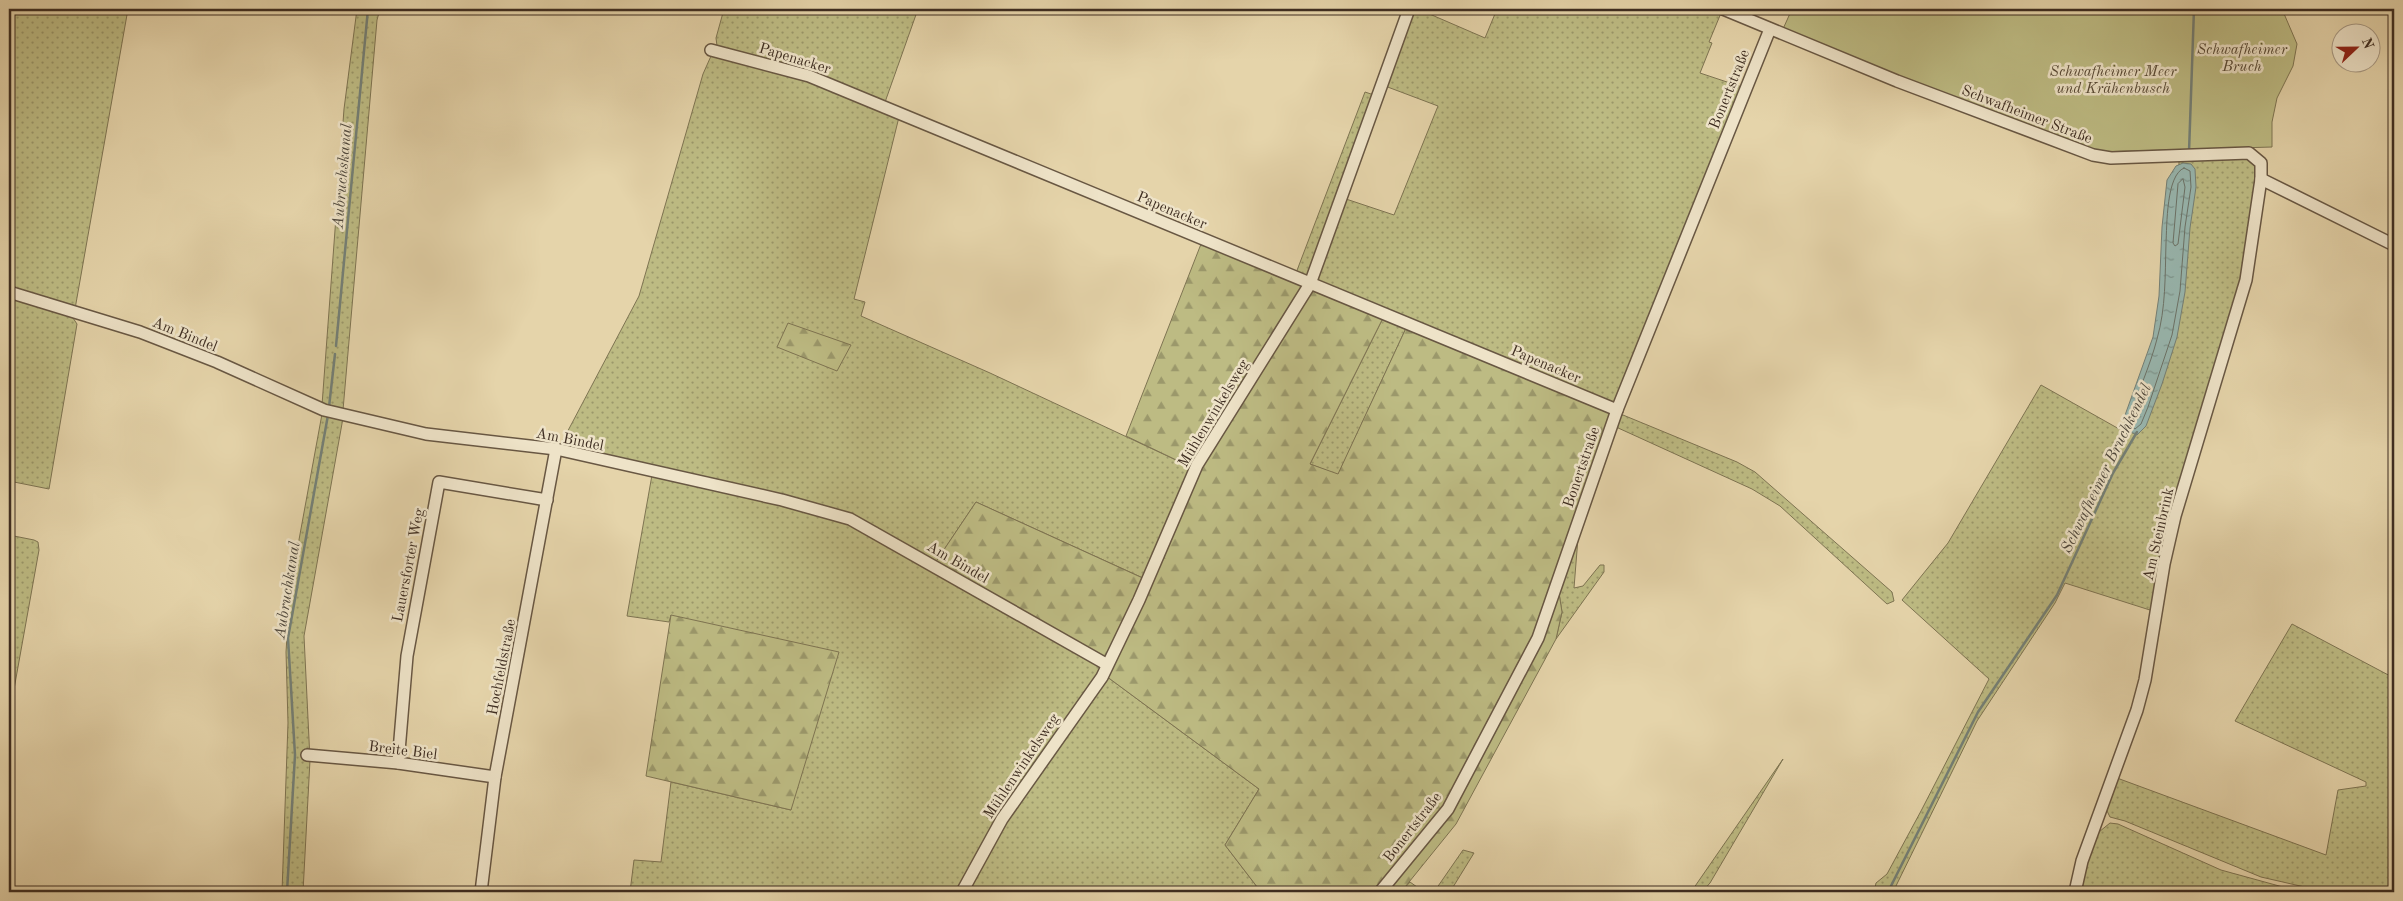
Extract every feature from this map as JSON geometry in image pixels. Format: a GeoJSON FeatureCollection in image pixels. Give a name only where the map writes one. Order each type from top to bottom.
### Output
{"type":"FeatureCollection","features":[{"type":"Feature","properties":{"kind":"street","name":"Mühlenwinkelsweg"},"geometry":{"type":"LineString","coordinates":[[962,892],[1002,819],[1102,677],[1106,664],[1139,600],[1197,464],[1310,284],[1409,9]]}},
{"type":"Feature","properties":{"kind":"street","name":"Schwafheimer Straße"},"geometry":{"type":"LineString","coordinates":[[1723,9],[1897,81],[2093,156],[2111,158],[2197,154],[2250,154],[2261,163],[2262,180]]}},
{"type":"Feature","properties":{"kind":"street","name":"Bonertstraße"},"geometry":{"type":"LineString","coordinates":[[1380,892],[1448,809],[1538,638],[1617,410],[1770,29]]}},
{"type":"Feature","properties":{"kind":"street","name":"Papenacker"},"geometry":{"type":"LineString","coordinates":[[711,50],[809,76],[1617,410]]}},
{"type":"Feature","properties":{"kind":"street"},"geometry":{"type":"LineString","coordinates":[[2262,180],[2394,245]]}},
{"type":"Feature","properties":{"kind":"street","name":"Am Steinbrink"},"geometry":{"type":"LineString","coordinates":[[2075,892],[2082,861],[2137,710],[2145,680],[2164,564],[2175,516],[2246,280],[2262,180]]}},
{"type":"Feature","properties":{"kind":"street","name":"Am Bindel"},"geometry":{"type":"LineString","coordinates":[[9,292],[140,332],[217,362],[324,410],[338,414],[426,434],[556,449],[782,500],[850,519],[1106,664]]}},
{"type":"Feature","properties":{"kind":"street","name":"Hochfeldstraße"},"geometry":{"type":"LineString","coordinates":[[481,892],[495,777],[556,449]]}},
{"type":"Feature","properties":{"kind":"street","name":"Lauersforter Weg"},"geometry":{"type":"LineString","coordinates":[[398,763],[407,656],[439,482],[547,500]]}},
{"type":"Feature","properties":{"kind":"street","name":"Breite Biel"},"geometry":{"type":"LineString","coordinates":[[307,755],[398,763],[495,777]]}},
{"type":"Feature","properties":{"kind":"green space"},"geometry":{"type":"Polygon","coordinates":[[[9,9],[128,9],[75,309],[9,286],[9,9]]]}},
{"type":"Feature","properties":{"kind":"green space"},"geometry":{"type":"Polygon","coordinates":[[[357,9],[380,9],[377,20],[343,410],[322,405],[344,109],[357,9]]]}},
{"type":"Feature","properties":{"kind":"green space"},"geometry":{"type":"Polygon","coordinates":[[[724,9],[918,9],[884,105],[717,46],[716,38],[724,9]]]}},
{"type":"Feature","properties":{"kind":"green space"},"geometry":{"type":"Polygon","coordinates":[[[1412,9],[1418,9],[1485,38],[1497,9],[1711,9],[1721,13],[1709,42],[1712,43],[1700,73],[1742,87],[1614,403],[1608,406],[1317,280],[1346,199],[1394,215],[1438,106],[1385,86],[1412,9]]]}},
{"type":"Feature","properties":{"kind":"green space","name":"Schwafheimer Meer und Krähenbusch"},"geometry":{"type":"Polygon","coordinates":[[[1792,9],[2282,9],[2297,44],[2293,66],[2277,98],[2272,122],[2272,147],[2096,152],[1985,111],[1783,29],[1792,9]]]}},
{"type":"Feature","properties":{"kind":"green space"},"geometry":{"type":"Polygon","coordinates":[[[714,54],[804,77],[899,117],[854,299],[865,302],[861,316],[990,373],[1191,467],[1143,578],[976,502],[935,563],[851,515],[562,446],[562,442],[639,296],[703,74],[711,56],[714,54]]]}},
{"type":"Feature","properties":{"kind":"green space"},"geometry":{"type":"Polygon","coordinates":[[[1365,92],[1374,95],[1309,274],[1302,276],[1296,273],[1365,92]]]}},
{"type":"Feature","properties":{"kind":"green space"},"geometry":{"type":"Polygon","coordinates":[[[2248,157],[2257,166],[2248,252],[2153,611],[2065,583],[2055,603],[1977,721],[1893,892],[1874,892],[1876,883],[1887,874],[1989,679],[1902,600],[1948,543],[2041,385],[2128,434],[2145,402],[2178,274],[2179,159],[2248,157]]]}},
{"type":"Feature","properties":{"kind":"green space"},"geometry":{"type":"Polygon","coordinates":[[[1201,244],[1384,316],[1310,464],[1338,474],[1407,326],[1607,408],[1611,416],[1559,593],[1562,612],[1556,639],[1456,824],[1401,892],[1261,892],[1225,845],[1259,789],[1106,676],[1113,663],[935,563],[976,502],[1147,580],[1191,467],[1126,436],[1201,244]]]}},
{"type":"Feature","properties":{"kind":"green space"},"geometry":{"type":"Polygon","coordinates":[[[9,296],[71,315],[77,324],[49,489],[9,481],[9,296]]]}},
{"type":"Feature","properties":{"kind":"green space"},"geometry":{"type":"Polygon","coordinates":[[[1384,316],[1407,326],[1338,475],[1310,464],[1384,316]]]}},
{"type":"Feature","properties":{"kind":"green space"},"geometry":{"type":"Polygon","coordinates":[[[788,323],[851,345],[837,371],[777,347],[788,323]]]}},
{"type":"Feature","properties":{"kind":"green space"},"geometry":{"type":"Polygon","coordinates":[[[322,414],[343,418],[304,636],[310,760],[303,892],[282,892],[288,723],[286,652],[290,589],[322,414]]]}},
{"type":"Feature","properties":{"kind":"green space"},"geometry":{"type":"Polygon","coordinates":[[[1623,415],[1737,462],[1755,472],[1892,592],[1894,601],[1887,604],[1780,506],[1752,489],[1616,427],[1618,417],[1623,415]]]}},
{"type":"Feature","properties":{"kind":"green space"},"geometry":{"type":"Polygon","coordinates":[[[652,475],[824,515],[850,523],[1096,660],[1100,667],[1099,672],[957,892],[630,892],[634,860],[661,862],[671,782],[791,810],[671,615],[669,622],[627,616],[652,475]]]}},
{"type":"Feature","properties":{"kind":"green space"},"geometry":{"type":"Polygon","coordinates":[[[9,535],[38,542],[39,550],[9,717],[9,535]]]}},
{"type":"Feature","properties":{"kind":"green space"},"geometry":{"type":"Polygon","coordinates":[[[1578,538],[1574,588],[1583,586],[1600,565],[1604,565],[1604,572],[1556,639],[1562,612],[1559,593],[1578,538]]]}},
{"type":"Feature","properties":{"kind":"green space"},"geometry":{"type":"Polygon","coordinates":[[[671,615],[839,652],[791,810],[646,776],[671,615]]]}},
{"type":"Feature","properties":{"kind":"green space"},"geometry":{"type":"Polygon","coordinates":[[[2292,624],[2394,678],[2394,892],[2322,891],[2261,877],[2125,821],[2110,817],[2106,809],[2117,778],[2326,855],[2338,790],[2366,786],[2366,782],[2235,721],[2292,624]]]}},
{"type":"Feature","properties":{"kind":"green space"},"geometry":{"type":"Polygon","coordinates":[[[1106,676],[1259,789],[1225,845],[1261,892],[966,892],[1005,822],[1106,676]]]}},
{"type":"Feature","properties":{"kind":"green space"},"geometry":{"type":"Polygon","coordinates":[[[1783,759],[1710,883],[1702,892],[1691,892],[1783,759]]]}},
{"type":"Feature","properties":{"kind":"green space"},"geometry":{"type":"Polygon","coordinates":[[[2110,823],[2118,824],[2221,870],[2301,892],[2079,892],[2094,836],[2110,823]]]}},
{"type":"Feature","properties":{"kind":"green space"},"geometry":{"type":"Polygon","coordinates":[[[1463,850],[1474,853],[1450,892],[1434,892],[1463,850]]]}},
{"type":"Feature","properties":{"kind":"green space"},"geometry":{"type":"Polygon","coordinates":[[[1410,882],[1424,892],[1401,892],[1410,882]]]}},
{"type":"Feature","properties":{"kind":"water"},"geometry":{"type":"Polygon","coordinates":[[[2183,163],[2191,164],[2195,169],[2196,187],[2190,228],[2185,292],[2177,337],[2162,384],[2146,426],[2137,435],[2126,430],[2124,418],[2153,337],[2159,296],[2162,227],[2167,180],[2176,166],[2183,163]]]}},
{"type":"Feature","properties":{"kind":"waterway","name":"Aubruchskanal"},"geometry":{"type":"LineString","coordinates":[[336,346],[368,9]]}},
{"type":"Feature","properties":{"kind":"waterway","name":"Schwafheimer Bruchkendel"},"geometry":{"type":"LineString","coordinates":[[2189,152],[2194,9]]}},
{"type":"Feature","properties":{"kind":"waterway","name":"Aubruchkanal"},"geometry":{"type":"LineString","coordinates":[[329,407],[335,354]]}},
{"type":"Feature","properties":{"kind":"waterway","name":"Aubruchkanal"},"geometry":{"type":"LineString","coordinates":[[287,892],[295,755],[288,638],[328,415]]}},
{"type":"Feature","properties":{"kind":"waterway","name":"Schwafheimer Bruchkendel"},"geometry":{"type":"LineString","coordinates":[[1888,892],[1978,712],[2057,595],[2113,473],[2137,432]]}},
{"type":"Feature","properties":{"kind":"park label","name":"Schwafheimer Bruch"},"geometry":{"type":"Point","coordinates":[2242,58]}}]}
